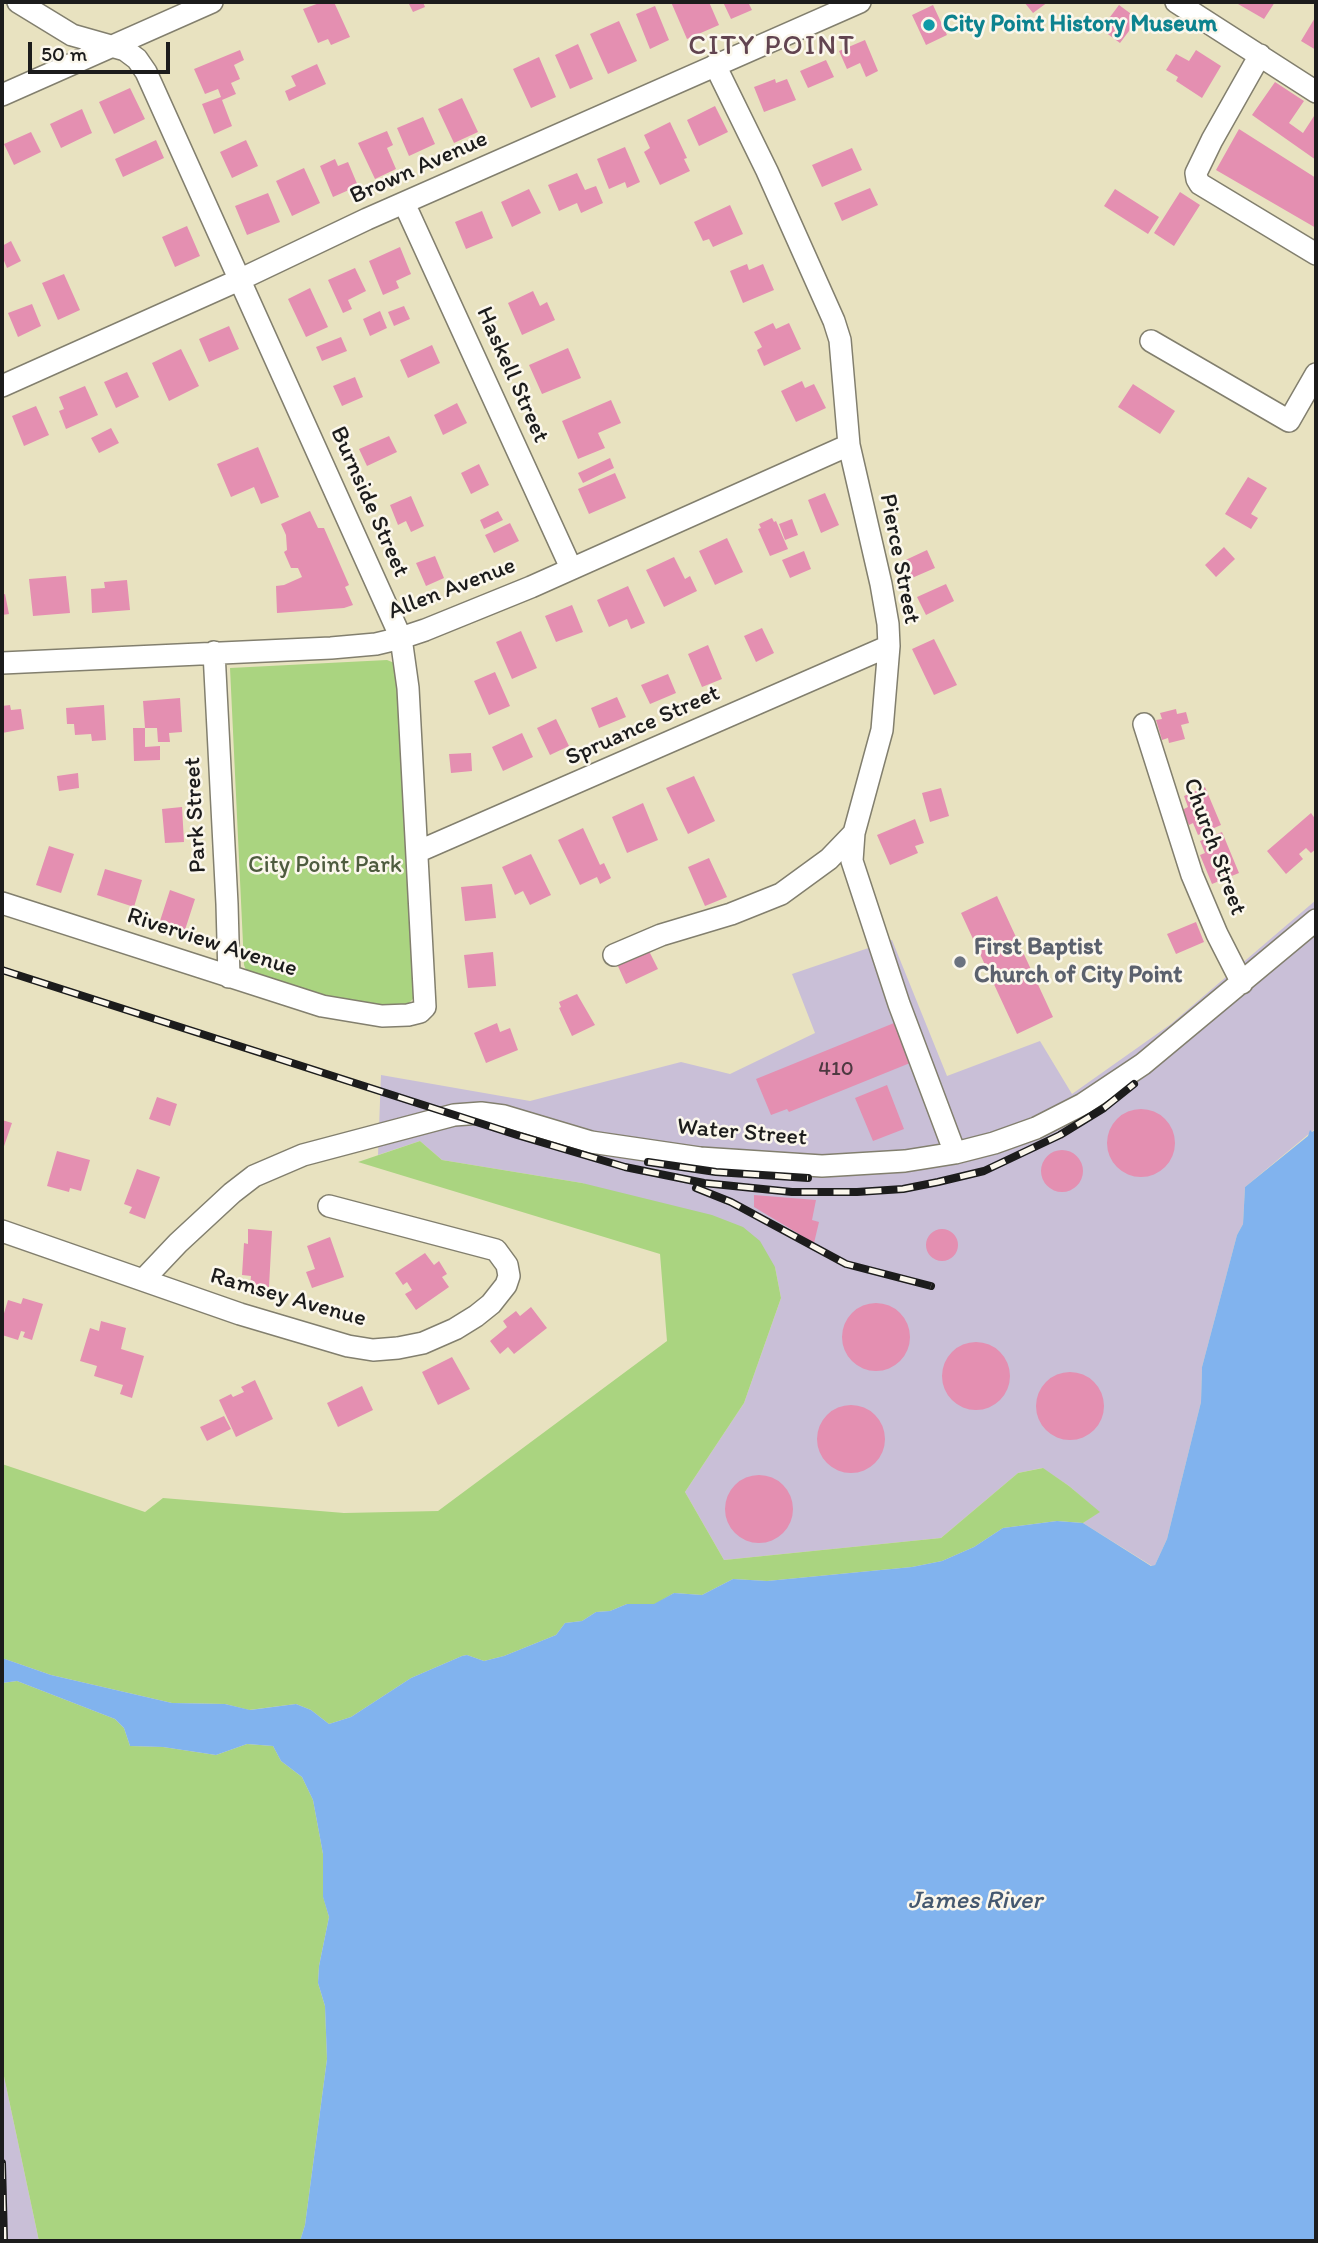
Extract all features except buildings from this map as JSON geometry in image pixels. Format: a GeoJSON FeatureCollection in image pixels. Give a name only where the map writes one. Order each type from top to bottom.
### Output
{"type":"FeatureCollection","features":[{"type":"Feature","properties":{"kind":"street","name":"Burnside Street"},"geometry":{"type":"LineString","coordinates":[[18,2],[72,35],[125,50],[137,59],[146,72],[401,638],[408,688],[425,1007],[420,1012],[408,1015]]}},
{"type":"Feature","properties":{"kind":"street"},"geometry":{"type":"LineString","coordinates":[[2,95],[212,2]]}},
{"type":"Feature","properties":{"kind":"street","name":"Brown Avenue"},"geometry":{"type":"LineString","coordinates":[[2,386],[404,203],[860,2]]}},
{"type":"Feature","properties":{"kind":"street"},"geometry":{"type":"LineString","coordinates":[[1176,2],[1316,92]]}},
{"type":"Feature","properties":{"kind":"street"},"geometry":{"type":"LineString","coordinates":[[1260,55],[1212,140],[1196,173],[1196,179],[1200,184],[1316,254]]}},
{"type":"Feature","properties":{"kind":"street","name":"Pierce Street"},"geometry":{"type":"LineString","coordinates":[[715,65],[756,147],[834,321],[842,355],[849,445],[881,584],[889,646],[881,730],[854,833],[852,861],[899,1004],[955,1153]]}},
{"type":"Feature","properties":{"kind":"street","name":"Haskell Street"},"geometry":{"type":"LineString","coordinates":[[404,203],[571,568]]}},
{"type":"Feature","properties":{"kind":"street"},"geometry":{"type":"LineString","coordinates":[[1151,341],[1289,422],[1316,374]]}},
{"type":"Feature","properties":{"kind":"street","name":"Allen Avenue"},"geometry":{"type":"LineString","coordinates":[[2,663],[331,648],[376,644],[401,638],[571,568],[849,445]]}},
{"type":"Feature","properties":{"kind":"street","name":"Spruance Street"},"geometry":{"type":"LineString","coordinates":[[417,852],[889,646]]}},
{"type":"Feature","properties":{"kind":"street","name":"Park Street"},"geometry":{"type":"LineString","coordinates":[[215,652],[229,976]]}},
{"type":"Feature","properties":{"kind":"street","name":"Church Street"},"geometry":{"type":"LineString","coordinates":[[1144,724],[1192,876],[1242,983]]}},
{"type":"Feature","properties":{"kind":"street"},"geometry":{"type":"LineString","coordinates":[[614,955],[661,935],[731,915],[773,898],[800,882],[829,859],[854,833]]}},
{"type":"Feature","properties":{"kind":"street","name":"Riverview Avenue"},"geometry":{"type":"LineString","coordinates":[[2,903],[349,1012],[382,1016],[408,1015]]}},
{"type":"Feature","properties":{"kind":"street","name":"Water Street"},"geometry":{"type":"LineString","coordinates":[[143,1280],[187,1235],[254,1176],[303,1155],[453,1115],[481,1113],[503,1116],[591,1142],[699,1158],[836,1166],[905,1161],[994,1143],[1036,1128],[1083,1104],[1143,1064],[1316,919]]}},
{"type":"Feature","properties":{"kind":"street","name":"Ramsey Avenue"},"geometry":{"type":"LineString","coordinates":[[2,1231],[252,1318],[348,1346],[373,1350],[423,1343],[455,1329],[491,1304],[506,1285],[509,1276],[507,1265],[496,1250],[328,1206]]}},
{"type":"Feature","properties":{"kind":"shaded area"},"geometry":{"type":"Polygon","coordinates":[[[1316,900],[1316,1128],[1245,1187],[1243,1224],[1237,1235],[1202,1367],[1201,1402],[1167,1539],[1155,1565],[1152,1566],[1083,1523],[1099,1512],[1069,1486],[1042,1468],[1018,1473],[941,1538],[724,1560],[685,1492],[744,1403],[781,1298],[775,1267],[582,1183],[442,1160],[420,1141],[378,1155],[381,1075],[530,1101],[681,1062],[730,1074],[815,1033],[792,974],[892,940],[947,1076],[1040,1041],[1072,1094],[1171,1024],[1316,900]]]}},
{"type":"Feature","properties":{"kind":"shaded area"},"geometry":{"type":"Polygon","coordinates":[[[2,2067],[39,2241],[2,2241],[2,2067]]]}},
{"type":"Feature","properties":{"kind":"green space","name":"City Point Park"},"geometry":{"type":"Polygon","coordinates":[[[387,660],[397,664],[418,994],[402,1010],[339,1000],[248,975],[244,965],[230,668],[387,660]]]}},
{"type":"Feature","properties":{"kind":"green space"},"geometry":{"type":"Polygon","coordinates":[[[420,1141],[442,1160],[582,1183],[712,1215],[743,1227],[760,1241],[775,1267],[781,1298],[744,1403],[685,1492],[724,1560],[941,1538],[1018,1473],[1043,1468],[1100,1512],[1083,1523],[1057,1521],[1003,1528],[974,1547],[942,1561],[912,1567],[767,1581],[733,1579],[702,1595],[674,1593],[654,1605],[627,1604],[610,1611],[596,1612],[582,1621],[565,1623],[556,1635],[504,1656],[484,1661],[462,1656],[411,1678],[351,1717],[329,1724],[311,1710],[296,1704],[249,1710],[225,1704],[172,1703],[51,1675],[2,1658],[2,1464],[145,1512],[163,1498],[344,1513],[438,1511],[667,1341],[660,1254],[358,1162],[420,1141]]]}},
{"type":"Feature","properties":{"kind":"green space"},"geometry":{"type":"Polygon","coordinates":[[[17,1681],[115,1719],[124,1728],[130,1746],[163,1747],[216,1755],[247,1744],[273,1746],[281,1761],[302,1777],[313,1800],[323,1854],[323,1896],[329,1917],[318,1983],[325,2006],[327,2059],[305,2225],[300,2241],[39,2241],[2,2067],[2,1683],[17,1681]]]}},
{"type":"Feature","properties":{"kind":"water","name":"James River"},"geometry":{"type":"Polygon","coordinates":[[[1316,1129],[1316,2241],[300,2241],[305,2225],[327,2059],[325,2006],[318,1983],[329,1917],[323,1897],[323,1854],[313,1800],[302,1777],[281,1761],[273,1746],[247,1744],[216,1755],[163,1747],[130,1746],[124,1728],[115,1719],[17,1681],[2,1683],[2,1658],[51,1675],[172,1703],[225,1704],[250,1710],[296,1704],[311,1710],[329,1724],[351,1717],[411,1678],[462,1656],[484,1661],[504,1656],[556,1635],[565,1623],[582,1621],[596,1612],[610,1611],[627,1604],[654,1604],[674,1593],[702,1595],[733,1579],[767,1581],[912,1567],[942,1561],[974,1547],[1003,1528],[1057,1521],[1083,1523],[1151,1566],[1155,1565],[1167,1539],[1201,1402],[1202,1367],[1237,1235],[1243,1224],[1245,1187],[1308,1136],[1310,1130],[1312,1132],[1316,1129]]]}},
{"type":"Feature","properties":{"kind":"railway"},"geometry":{"type":"LineString","coordinates":[[2,970],[625,1167],[704,1183],[792,1192],[903,1189],[984,1171],[1060,1135],[1104,1108],[1134,1084]]}},
{"type":"Feature","properties":{"kind":"railway"},"geometry":{"type":"LineString","coordinates":[[648,1162],[716,1172],[808,1178]]}},
{"type":"Feature","properties":{"kind":"railway"},"geometry":{"type":"LineString","coordinates":[[696,1188],[731,1202],[846,1264],[931,1286]]}},
{"type":"Feature","properties":{"kind":"railway"},"geometry":{"type":"LineString","coordinates":[[2,2163],[4,2241]]}},
{"type":"Feature","properties":{"kind":"place","name":"City Point History Museum"},"geometry":{"type":"Point","coordinates":[929,25]}},
{"type":"Feature","properties":{"kind":"place","name":"First Baptist Church of City Point"},"geometry":{"type":"Point","coordinates":[960,962]}},
{"type":"Feature","properties":{"kind":"district","name":"CITY POINT"},"geometry":{"type":"Point","coordinates":[772,47]}}]}
